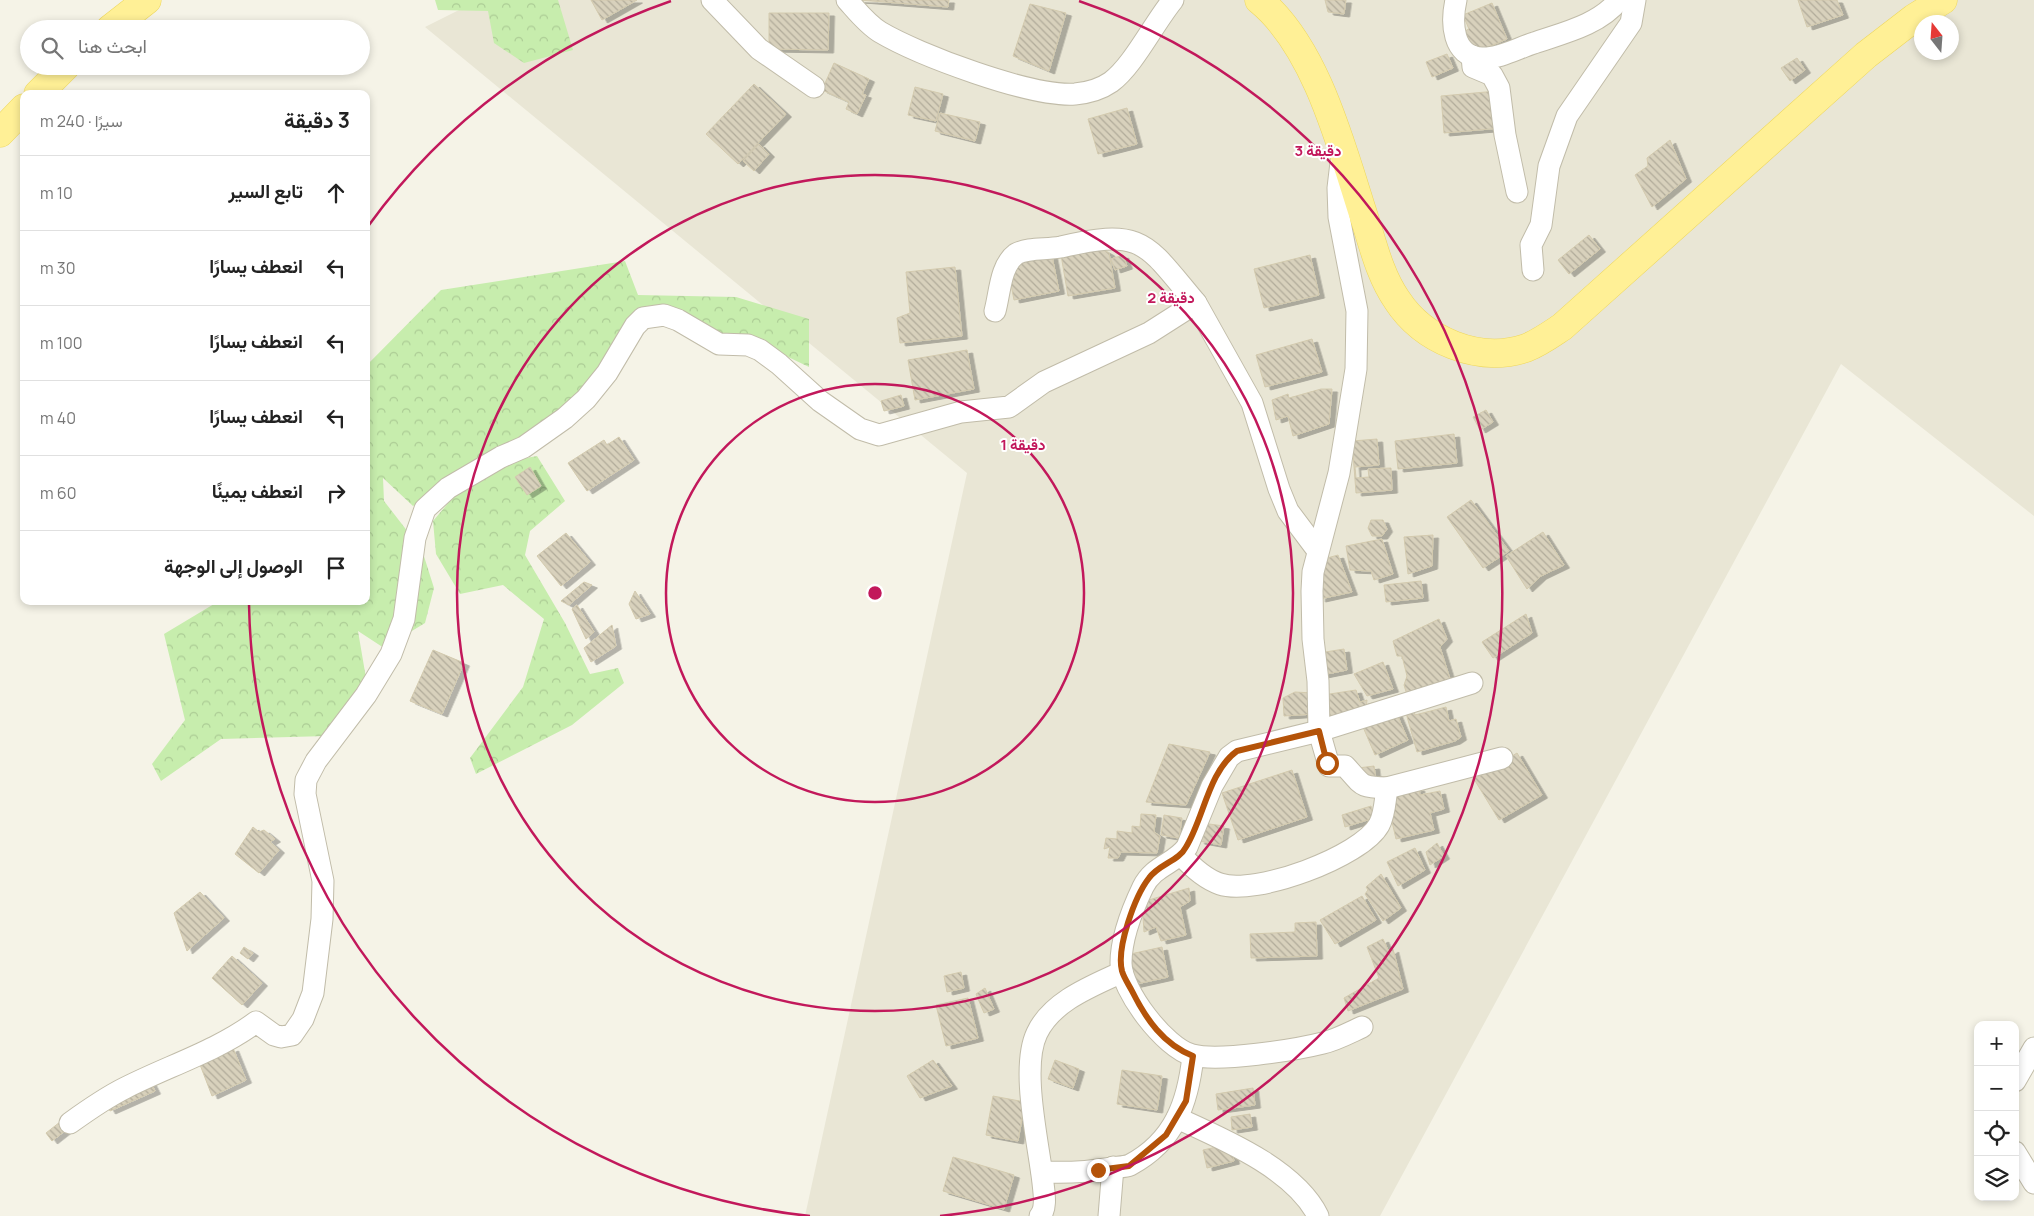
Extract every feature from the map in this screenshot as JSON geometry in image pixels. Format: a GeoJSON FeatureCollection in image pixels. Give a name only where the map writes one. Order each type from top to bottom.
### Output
{"type":"FeatureCollection","features":[{"type":"Feature","properties":{"kind":"main road"},"geometry":{"type":"LineString","coordinates":[[121,20],[147,0]]}},
{"type":"Feature","properties":{"kind":"main road"},"geometry":{"type":"LineString","coordinates":[[1259,0],[1270,9],[1288,30],[1305,59],[1324,101],[1385,279],[1396,300],[1411,318],[1428,333],[1448,343],[1466,349],[1485,352],[1507,352],[1525,348],[1543,341],[1562,327],[1866,55],[1914,18],[1943,0]]}},
{"type":"Feature","properties":{"kind":"main road"},"geometry":{"type":"LineString","coordinates":[[42,90],[57,75]]}},
{"type":"Feature","properties":{"kind":"main road"},"geometry":{"type":"LineString","coordinates":[[0,133],[20,112]]}},
{"type":"Feature","properties":{"kind":"street"},"geometry":{"type":"LineString","coordinates":[[712,0],[759,49],[814,87]]}},
{"type":"Feature","properties":{"kind":"street"},"geometry":{"type":"LineString","coordinates":[[847,0],[878,31],[909,46],[995,78],[1048,92],[1077,94],[1099,88],[1120,74],[1173,0]]}},
{"type":"Feature","properties":{"kind":"street"},"geometry":{"type":"LineString","coordinates":[[1456,0],[1453,16],[1456,37],[1465,52],[1472,56],[1492,57],[1582,26],[1610,10],[1619,0]]}},
{"type":"Feature","properties":{"kind":"street"},"geometry":{"type":"LineString","coordinates":[[1533,270],[1531,244],[1541,225],[1549,166],[1567,116],[1631,24],[1634,0]]}},
{"type":"Feature","properties":{"kind":"street"},"geometry":{"type":"LineString","coordinates":[[1472,56],[1473,68],[1492,75],[1500,88],[1505,135],[1516,192]]}},
{"type":"Feature","properties":{"kind":"street"},"geometry":{"type":"LineString","coordinates":[[1342,154],[1338,188],[1339,217],[1358,311],[1356,369],[1339,473],[1318,551],[1312,591],[1319,731],[1329,766],[1345,766],[1356,782],[1364,786],[1387,788],[1502,758]]}},
{"type":"Feature","properties":{"kind":"street"},"geometry":{"type":"LineString","coordinates":[[995,311],[1005,270],[1008,262],[1016,254],[1105,238],[1120,238],[1150,250],[1196,304],[1236,372],[1252,403],[1279,489],[1288,511],[1318,551]]}},
{"type":"Feature","properties":{"kind":"street"},"geometry":{"type":"LineString","coordinates":[[70,1123],[97,1104],[126,1088],[238,1036],[256,1022],[274,1035],[287,1037],[296,1030],[306,1014],[316,978],[315,960],[322,919],[323,890],[306,794],[306,780],[316,761],[366,695],[391,654],[404,619],[415,538],[425,509],[448,488],[501,457],[524,447],[565,418],[586,399],[607,372],[635,326],[643,318],[664,315],[678,320],[707,339],[719,344],[748,345],[760,350],[779,364],[818,400],[849,422],[870,434],[878,435],[961,412],[1009,407],[1044,382],[1149,333],[1196,304]]}},
{"type":"Feature","properties":{"kind":"street"},"geometry":{"type":"LineString","coordinates":[[1362,1027],[1325,1043],[1229,1056],[1193,1056],[1177,1049],[1162,1037],[1141,1008],[1122,972],[1122,946],[1127,926],[1144,886],[1157,868],[1181,855],[1203,812],[1212,786],[1229,757],[1247,747],[1319,731],[1472,682]]}},
{"type":"Feature","properties":{"kind":"street"},"geometry":{"type":"LineString","coordinates":[[1181,855],[1200,874],[1220,884],[1235,887],[1284,877],[1330,860],[1370,836],[1379,826],[1383,815],[1387,788]]}},
{"type":"Feature","properties":{"kind":"street"},"geometry":{"type":"LineString","coordinates":[[1040,1216],[1044,1209],[1042,1172],[1036,1136],[1031,1076],[1032,1052],[1037,1033],[1048,1017],[1063,1004],[1081,992],[1122,972]]}},
{"type":"Feature","properties":{"kind":"street"},"geometry":{"type":"LineString","coordinates":[[2019,1074],[2034,1048]]}},
{"type":"Feature","properties":{"kind":"street"},"geometry":{"type":"LineString","coordinates":[[1042,1172],[1068,1173],[1129,1166],[1147,1153],[1166,1135],[1186,1101],[1193,1056]]}},
{"type":"Feature","properties":{"kind":"street"},"geometry":{"type":"LineString","coordinates":[[1177,1118],[1264,1163],[1292,1184],[1318,1216]]}},
{"type":"Feature","properties":{"kind":"street"},"geometry":{"type":"LineString","coordinates":[[2017,1156],[2034,1183]]}},
{"type":"Feature","properties":{"kind":"street"},"geometry":{"type":"LineString","coordinates":[[1109,1216],[1113,1167]]}},
{"type":"Feature","properties":{"kind":"shaded area"},"geometry":{"type":"Polygon","coordinates":[[[479,0],[2034,0],[2034,516],[1841,364],[1380,1216],[805,1216],[967,473],[425,27],[479,0]]]}},
{"type":"Feature","properties":{"kind":"green space"},"geometry":{"type":"Polygon","coordinates":[[[435,0],[558,0],[573,50],[524,63],[494,43],[488,11],[438,10],[435,0]]]}},
{"type":"Feature","properties":{"kind":"green space"},"geometry":{"type":"Polygon","coordinates":[[[625,261],[638,295],[736,297],[809,319],[809,367],[757,342],[699,331],[655,312],[585,397],[413,506],[383,478],[384,501],[422,550],[434,588],[425,623],[384,648],[358,631],[367,684],[327,736],[221,739],[161,781],[152,764],[185,720],[164,634],[212,605],[370,605],[370,362],[441,290],[625,261]]]}},
{"type":"Feature","properties":{"kind":"green space"},"geometry":{"type":"Polygon","coordinates":[[[537,456],[565,501],[530,531],[525,555],[565,623],[590,674],[618,668],[624,683],[572,725],[476,774],[470,758],[523,687],[544,619],[503,585],[460,594],[436,554],[433,521],[461,488],[505,462],[537,456]]]}},
{"type":"Feature","properties":{"kind":"building"},"geometry":{"type":"Polygon","coordinates":[[[591,0],[637,0],[602,20],[591,0]]]}},
{"type":"Feature","properties":{"kind":"building"},"geometry":{"type":"Polygon","coordinates":[[[859,0],[949,0],[948,7],[859,0]]]}},
{"type":"Feature","properties":{"kind":"building"},"geometry":{"type":"Polygon","coordinates":[[[1325,0],[1346,0],[1344,14],[1328,12],[1325,0]]]}},
{"type":"Feature","properties":{"kind":"building"},"geometry":{"type":"Polygon","coordinates":[[[1798,0],[1837,0],[1843,15],[1807,27],[1798,0]]]}},
{"type":"Feature","properties":{"kind":"building"},"geometry":{"type":"Polygon","coordinates":[[[1492,3],[1507,39],[1474,53],[1465,31],[1469,29],[1463,15],[1492,3]]]}},
{"type":"Feature","properties":{"kind":"building"},"geometry":{"type":"Polygon","coordinates":[[[1030,4],[1066,13],[1049,71],[1013,56],[1030,4]]]}},
{"type":"Feature","properties":{"kind":"building"},"geometry":{"type":"Polygon","coordinates":[[[769,13],[829,13],[828,50],[769,49],[769,13]]]}},
{"type":"Feature","properties":{"kind":"building"},"geometry":{"type":"Polygon","coordinates":[[[1447,54],[1453,68],[1432,77],[1426,62],[1447,54]]]}},
{"type":"Feature","properties":{"kind":"building"},"geometry":{"type":"Polygon","coordinates":[[[1797,58],[1805,70],[1790,81],[1781,68],[1797,58]]]}},
{"type":"Feature","properties":{"kind":"building"},"geometry":{"type":"Polygon","coordinates":[[[834,63],[869,79],[862,94],[866,95],[857,114],[846,109],[849,102],[822,90],[834,63]]]}},
{"type":"Feature","properties":{"kind":"building"},"geometry":{"type":"Polygon","coordinates":[[[754,84],[786,114],[738,164],[706,134],[754,84]]]}},
{"type":"Feature","properties":{"kind":"building"},"geometry":{"type":"Polygon","coordinates":[[[915,87],[943,94],[936,121],[908,115],[915,87]]]}},
{"type":"Feature","properties":{"kind":"building"},"geometry":{"type":"Polygon","coordinates":[[[1497,91],[1501,128],[1444,133],[1441,96],[1497,91]]]}},
{"type":"Feature","properties":{"kind":"building"},"geometry":{"type":"Polygon","coordinates":[[[1127,108],[1137,144],[1098,154],[1088,119],[1127,108]]]}},
{"type":"Feature","properties":{"kind":"building"},"geometry":{"type":"Polygon","coordinates":[[[940,113],[980,122],[975,141],[935,131],[940,113]]]}},
{"type":"Feature","properties":{"kind":"building"},"geometry":{"type":"Polygon","coordinates":[[[1670,140],[1686,179],[1652,207],[1635,175],[1648,166],[1647,158],[1670,140]]]}},
{"type":"Feature","properties":{"kind":"building"},"geometry":{"type":"Polygon","coordinates":[[[759,144],[769,154],[754,171],[743,161],[759,144]]]}},
{"type":"Feature","properties":{"kind":"building"},"geometry":{"type":"Polygon","coordinates":[[[1589,235],[1600,249],[1569,274],[1558,260],[1589,235]]]}},
{"type":"Feature","properties":{"kind":"building"},"geometry":{"type":"Polygon","coordinates":[[[1100,248],[1109,253],[1115,288],[1068,296],[1061,255],[1100,248]]]}},
{"type":"Feature","properties":{"kind":"building"},"geometry":{"type":"Polygon","coordinates":[[[1123,255],[1127,266],[1115,270],[1111,259],[1123,255]]]}},
{"type":"Feature","properties":{"kind":"building"},"geometry":{"type":"Polygon","coordinates":[[[1310,255],[1319,295],[1264,308],[1254,269],[1310,255]]]}},
{"type":"Feature","properties":{"kind":"building"},"geometry":{"type":"Polygon","coordinates":[[[1052,256],[1059,291],[1014,300],[1007,264],[1052,256]]]}},
{"type":"Feature","properties":{"kind":"building"},"geometry":{"type":"Polygon","coordinates":[[[955,267],[962,336],[900,343],[897,318],[910,313],[906,272],[955,267]]]}},
{"type":"Feature","properties":{"kind":"building"},"geometry":{"type":"Polygon","coordinates":[[[1312,339],[1322,372],[1265,387],[1256,355],[1312,339]]]}},
{"type":"Feature","properties":{"kind":"building"},"geometry":{"type":"Polygon","coordinates":[[[967,350],[974,389],[915,400],[908,360],[967,350]]]}},
{"type":"Feature","properties":{"kind":"building"},"geometry":{"type":"Polygon","coordinates":[[[1321,389],[1332,389],[1329,424],[1293,436],[1288,416],[1276,420],[1272,400],[1288,394],[1289,398],[1321,389]]]}},
{"type":"Feature","properties":{"kind":"building"},"geometry":{"type":"Polygon","coordinates":[[[901,395],[904,406],[884,411],[881,401],[901,395]]]}},
{"type":"Feature","properties":{"kind":"building"},"geometry":{"type":"Polygon","coordinates":[[[1486,410],[1493,422],[1480,430],[1473,417],[1486,410]]]}},
{"type":"Feature","properties":{"kind":"building"},"geometry":{"type":"Polygon","coordinates":[[[1454,434],[1457,463],[1398,469],[1395,441],[1454,434]]]}},
{"type":"Feature","properties":{"kind":"building"},"geometry":{"type":"Polygon","coordinates":[[[619,437],[634,460],[587,491],[568,463],[604,440],[607,445],[619,437]]]}},
{"type":"Feature","properties":{"kind":"building"},"geometry":{"type":"Polygon","coordinates":[[[1377,439],[1379,465],[1355,467],[1356,478],[1369,477],[1368,469],[1391,468],[1392,490],[1356,493],[1352,441],[1377,439]]]}},
{"type":"Feature","properties":{"kind":"building"},"geometry":{"type":"Polygon","coordinates":[[[530,467],[541,486],[527,495],[515,477],[530,467]]]}},
{"type":"Feature","properties":{"kind":"building"},"geometry":{"type":"Polygon","coordinates":[[[1471,500],[1509,551],[1483,568],[1447,517],[1471,500]]]}},
{"type":"Feature","properties":{"kind":"building"},"geometry":{"type":"Polygon","coordinates":[[[1371,520],[1383,520],[1387,529],[1382,536],[1372,536],[1368,528],[1371,520]]]}},
{"type":"Feature","properties":{"kind":"building"},"geometry":{"type":"Polygon","coordinates":[[[1543,532],[1564,565],[1541,576],[1527,589],[1506,556],[1543,532]]]}},
{"type":"Feature","properties":{"kind":"building"},"geometry":{"type":"Polygon","coordinates":[[[566,533],[590,562],[561,586],[537,556],[566,533]]]}},
{"type":"Feature","properties":{"kind":"building"},"geometry":{"type":"Polygon","coordinates":[[[1433,535],[1432,566],[1408,574],[1404,537],[1433,535]]]}},
{"type":"Feature","properties":{"kind":"building"},"geometry":{"type":"Polygon","coordinates":[[[1382,539],[1393,574],[1374,580],[1371,571],[1350,570],[1346,546],[1382,539]]]}},
{"type":"Feature","properties":{"kind":"building"},"geometry":{"type":"Polygon","coordinates":[[[1338,555],[1352,592],[1320,599],[1320,560],[1338,555]]]}},
{"type":"Feature","properties":{"kind":"building"},"geometry":{"type":"Polygon","coordinates":[[[1421,581],[1423,598],[1386,602],[1384,585],[1421,581]]]}},
{"type":"Feature","properties":{"kind":"building"},"geometry":{"type":"Polygon","coordinates":[[[584,582],[592,585],[569,605],[561,601],[584,582]]]}},
{"type":"Feature","properties":{"kind":"building"},"geometry":{"type":"Polygon","coordinates":[[[635,591],[650,614],[636,619],[629,604],[635,591]]]}},
{"type":"Feature","properties":{"kind":"building"},"geometry":{"type":"Polygon","coordinates":[[[577,605],[594,632],[586,639],[572,609],[577,605]]]}},
{"type":"Feature","properties":{"kind":"building"},"geometry":{"type":"Polygon","coordinates":[[[1526,614],[1532,633],[1493,658],[1482,642],[1526,614]]]}},
{"type":"Feature","properties":{"kind":"building"},"geometry":{"type":"Polygon","coordinates":[[[1439,619],[1447,639],[1440,647],[1450,679],[1408,698],[1404,685],[1407,676],[1402,656],[1397,656],[1393,641],[1439,619]]]}},
{"type":"Feature","properties":{"kind":"building"},"geometry":{"type":"Polygon","coordinates":[[[612,625],[616,646],[591,662],[584,648],[612,625]]]}},
{"type":"Feature","properties":{"kind":"building"},"geometry":{"type":"Polygon","coordinates":[[[1344,649],[1347,670],[1322,675],[1319,653],[1344,649]]]}},
{"type":"Feature","properties":{"kind":"building"},"geometry":{"type":"Polygon","coordinates":[[[433,650],[464,663],[442,714],[410,701],[433,650]]]}},
{"type":"Feature","properties":{"kind":"building"},"geometry":{"type":"Polygon","coordinates":[[[1383,662],[1393,689],[1367,696],[1354,674],[1383,662]]]}},
{"type":"Feature","properties":{"kind":"building"},"geometry":{"type":"Polygon","coordinates":[[[1356,690],[1360,702],[1367,700],[1366,710],[1325,721],[1323,695],[1356,690]]]}},
{"type":"Feature","properties":{"kind":"building"},"geometry":{"type":"Polygon","coordinates":[[[1295,692],[1314,693],[1314,714],[1284,716],[1283,698],[1295,692]]]}},
{"type":"Feature","properties":{"kind":"building"},"geometry":{"type":"Polygon","coordinates":[[[1446,707],[1449,721],[1456,719],[1461,737],[1455,741],[1417,752],[1406,713],[1414,711],[1415,715],[1446,707]]]}},
{"type":"Feature","properties":{"kind":"building"},"geometry":{"type":"Polygon","coordinates":[[[1396,712],[1408,740],[1375,755],[1363,727],[1396,712]]]}},
{"type":"Feature","properties":{"kind":"building"},"geometry":{"type":"Polygon","coordinates":[[[1169,744],[1210,752],[1186,805],[1146,802],[1169,744]]]}},
{"type":"Feature","properties":{"kind":"building"},"geometry":{"type":"Polygon","coordinates":[[[1517,753],[1542,795],[1499,820],[1474,779],[1517,753]]]}},
{"type":"Feature","properties":{"kind":"building"},"geometry":{"type":"Polygon","coordinates":[[[1374,766],[1376,780],[1360,782],[1358,768],[1374,766]]]}},
{"type":"Feature","properties":{"kind":"building"},"geometry":{"type":"Polygon","coordinates":[[[1292,770],[1307,817],[1238,840],[1222,793],[1292,770]]]}},
{"type":"Feature","properties":{"kind":"building"},"geometry":{"type":"Polygon","coordinates":[[[1419,788],[1420,795],[1440,791],[1444,809],[1430,813],[1434,830],[1396,839],[1386,796],[1419,788]]]}},
{"type":"Feature","properties":{"kind":"building"},"geometry":{"type":"Polygon","coordinates":[[[1371,806],[1374,818],[1345,827],[1342,815],[1371,806]]]}},
{"type":"Feature","properties":{"kind":"building"},"geometry":{"type":"Polygon","coordinates":[[[1141,814],[1156,815],[1154,832],[1160,836],[1157,853],[1121,852],[1118,858],[1108,858],[1110,847],[1104,849],[1106,838],[1117,839],[1117,831],[1132,833],[1132,826],[1140,827],[1141,814]]]}},
{"type":"Feature","properties":{"kind":"building"},"geometry":{"type":"Polygon","coordinates":[[[1164,815],[1182,818],[1179,838],[1161,835],[1164,815]]]}},
{"type":"Feature","properties":{"kind":"building"},"geometry":{"type":"Polygon","coordinates":[[[1202,823],[1224,826],[1221,845],[1199,841],[1202,823]]]}},
{"type":"Feature","properties":{"kind":"building"},"geometry":{"type":"Polygon","coordinates":[[[253,827],[259,832],[264,830],[275,839],[270,842],[279,850],[259,873],[235,854],[253,827]]]}},
{"type":"Feature","properties":{"kind":"building"},"geometry":{"type":"Polygon","coordinates":[[[1437,843],[1444,856],[1430,865],[1426,852],[1437,843]]]}},
{"type":"Feature","properties":{"kind":"building"},"geometry":{"type":"Polygon","coordinates":[[[1415,848],[1425,870],[1398,886],[1387,862],[1415,848]]]}},
{"type":"Feature","properties":{"kind":"building"},"geometry":{"type":"Polygon","coordinates":[[[1381,874],[1401,908],[1383,921],[1365,894],[1368,890],[1366,887],[1381,874]]]}},
{"type":"Feature","properties":{"kind":"building"},"geometry":{"type":"Polygon","coordinates":[[[1189,888],[1190,901],[1180,907],[1186,935],[1161,941],[1156,927],[1144,932],[1142,902],[1189,888]]]}},
{"type":"Feature","properties":{"kind":"building"},"geometry":{"type":"Polygon","coordinates":[[[200,892],[224,918],[187,951],[174,913],[200,892]]]}},
{"type":"Feature","properties":{"kind":"building"},"geometry":{"type":"Polygon","coordinates":[[[1362,896],[1376,920],[1335,944],[1320,920],[1362,896]]]}},
{"type":"Feature","properties":{"kind":"building"},"geometry":{"type":"Polygon","coordinates":[[[1316,922],[1317,956],[1251,958],[1250,934],[1295,932],[1295,923],[1316,922]]]}},
{"type":"Feature","properties":{"kind":"building"},"geometry":{"type":"Polygon","coordinates":[[[1383,939],[1389,952],[1393,949],[1403,989],[1348,1011],[1344,998],[1379,978],[1367,947],[1383,939]]]}},
{"type":"Feature","properties":{"kind":"building"},"geometry":{"type":"Polygon","coordinates":[[[244,947],[253,953],[248,959],[240,953],[244,947]]]}},
{"type":"Feature","properties":{"kind":"building"},"geometry":{"type":"Polygon","coordinates":[[[1162,947],[1168,977],[1132,985],[1126,955],[1162,947]]]}},
{"type":"Feature","properties":{"kind":"building"},"geometry":{"type":"Polygon","coordinates":[[[232,956],[262,983],[242,1005],[212,978],[232,956]]]}},
{"type":"Feature","properties":{"kind":"building"},"geometry":{"type":"Polygon","coordinates":[[[961,972],[964,988],[947,992],[944,976],[961,972]]]}},
{"type":"Feature","properties":{"kind":"building"},"geometry":{"type":"Polygon","coordinates":[[[985,988],[994,1009],[984,1013],[976,994],[985,988]]]}},
{"type":"Feature","properties":{"kind":"building"},"geometry":{"type":"Polygon","coordinates":[[[968,998],[978,1038],[946,1046],[936,1005],[968,998]]]}},
{"type":"Feature","properties":{"kind":"building"},"geometry":{"type":"Polygon","coordinates":[[[233,1048],[246,1080],[212,1096],[199,1062],[233,1048]]]}},
{"type":"Feature","properties":{"kind":"building"},"geometry":{"type":"Polygon","coordinates":[[[933,1060],[952,1086],[920,1098],[907,1076],[933,1060]]]}},
{"type":"Feature","properties":{"kind":"building"},"geometry":{"type":"Polygon","coordinates":[[[1055,1060],[1079,1069],[1073,1088],[1048,1079],[1055,1060]]]}},
{"type":"Feature","properties":{"kind":"building"},"geometry":{"type":"Polygon","coordinates":[[[1122,1070],[1162,1076],[1157,1110],[1117,1104],[1122,1070]]]}},
{"type":"Feature","properties":{"kind":"building"},"geometry":{"type":"Polygon","coordinates":[[[150,1081],[155,1091],[110,1111],[105,1102],[150,1081]]]}},
{"type":"Feature","properties":{"kind":"building"},"geometry":{"type":"Polygon","coordinates":[[[1253,1088],[1255,1105],[1218,1110],[1216,1094],[1253,1088]]]}},
{"type":"Feature","properties":{"kind":"building"},"geometry":{"type":"Polygon","coordinates":[[[993,1096],[1025,1102],[1018,1141],[986,1135],[993,1096]]]}},
{"type":"Feature","properties":{"kind":"building"},"geometry":{"type":"Polygon","coordinates":[[[1250,1114],[1252,1127],[1232,1130],[1231,1117],[1250,1114]]]}},
{"type":"Feature","properties":{"kind":"building"},"geometry":{"type":"Polygon","coordinates":[[[60,1122],[66,1130],[52,1141],[46,1133],[60,1122]]]}},
{"type":"Feature","properties":{"kind":"building"},"geometry":{"type":"Polygon","coordinates":[[[1230,1144],[1234,1161],[1207,1168],[1203,1150],[1230,1144]]]}},
{"type":"Feature","properties":{"kind":"building"},"geometry":{"type":"Polygon","coordinates":[[[953,1157],[1014,1175],[1004,1209],[943,1191],[953,1157]]]}},
{"type":"Feature","properties":{"kind":"route"},"geometry":{"type":"LineString","coordinates":[[1098,1170],[1129,1166],[1147,1153],[1166,1135],[1186,1101],[1190,1080],[1193,1056],[1177,1049],[1162,1037],[1141,1008],[1122,972],[1122,946],[1127,926],[1144,886],[1157,868],[1181,855],[1203,812],[1212,786],[1229,757],[1237,751],[1247,747],[1319,731],[1327,763]]}}]}
